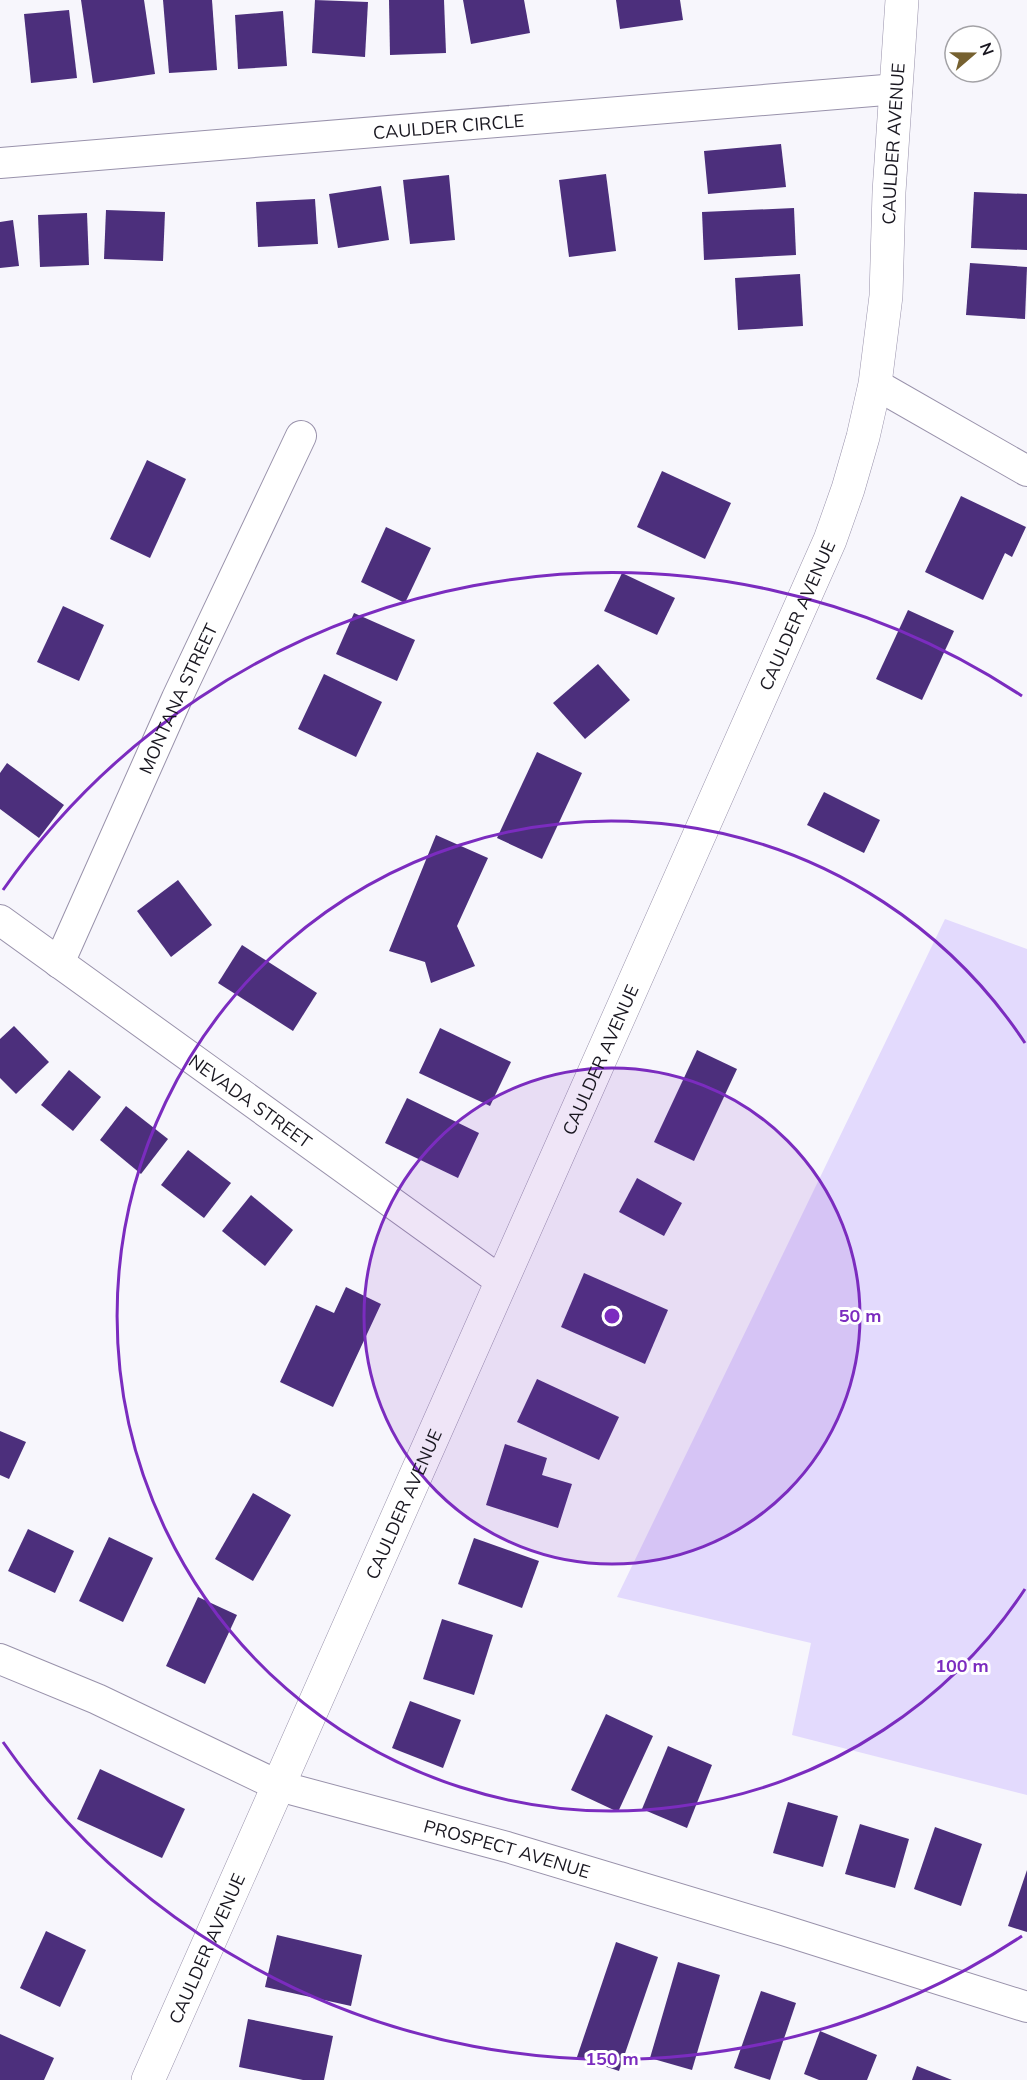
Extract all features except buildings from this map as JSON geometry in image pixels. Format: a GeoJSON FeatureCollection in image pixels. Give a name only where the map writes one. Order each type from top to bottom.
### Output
{"type":"FeatureCollection","features":[{"type":"Feature","properties":{"kind":"street","name":"CAULDER AVENUE"},"geometry":{"type":"LineString","coordinates":[[148,2080],[830,540],[863,437],[875,384],[885,296],[889,192],[902,0]]}},
{"type":"Feature","properties":{"kind":"street","name":"CAULDER CIRCLE"},"geometry":{"type":"LineString","coordinates":[[0,163],[897,89]]}},
{"type":"Feature","properties":{"kind":"street"},"geometry":{"type":"LineString","coordinates":[[875,384],[1027,471]]}},
{"type":"Feature","properties":{"kind":"street","name":"MONTANA STREET"},"geometry":{"type":"LineString","coordinates":[[59,963],[177,698],[301,436]]}},
{"type":"Feature","properties":{"kind":"street","name":"NEVADA STREET"},"geometry":{"type":"LineString","coordinates":[[0,920],[502,1282]]}},
{"type":"Feature","properties":{"kind":"street","name":"PROSPECT AVENUE"},"geometry":{"type":"LineString","coordinates":[[0,1659],[97,1699],[279,1786],[507,1847],[775,1927],[1027,2007]]}},
{"type":"Feature","properties":{"kind":"shaded area"},"geometry":{"type":"Polygon","coordinates":[[[945,919],[1027,949],[1027,1795],[792,1735],[811,1643],[617,1597],[945,919]]]}}]}
